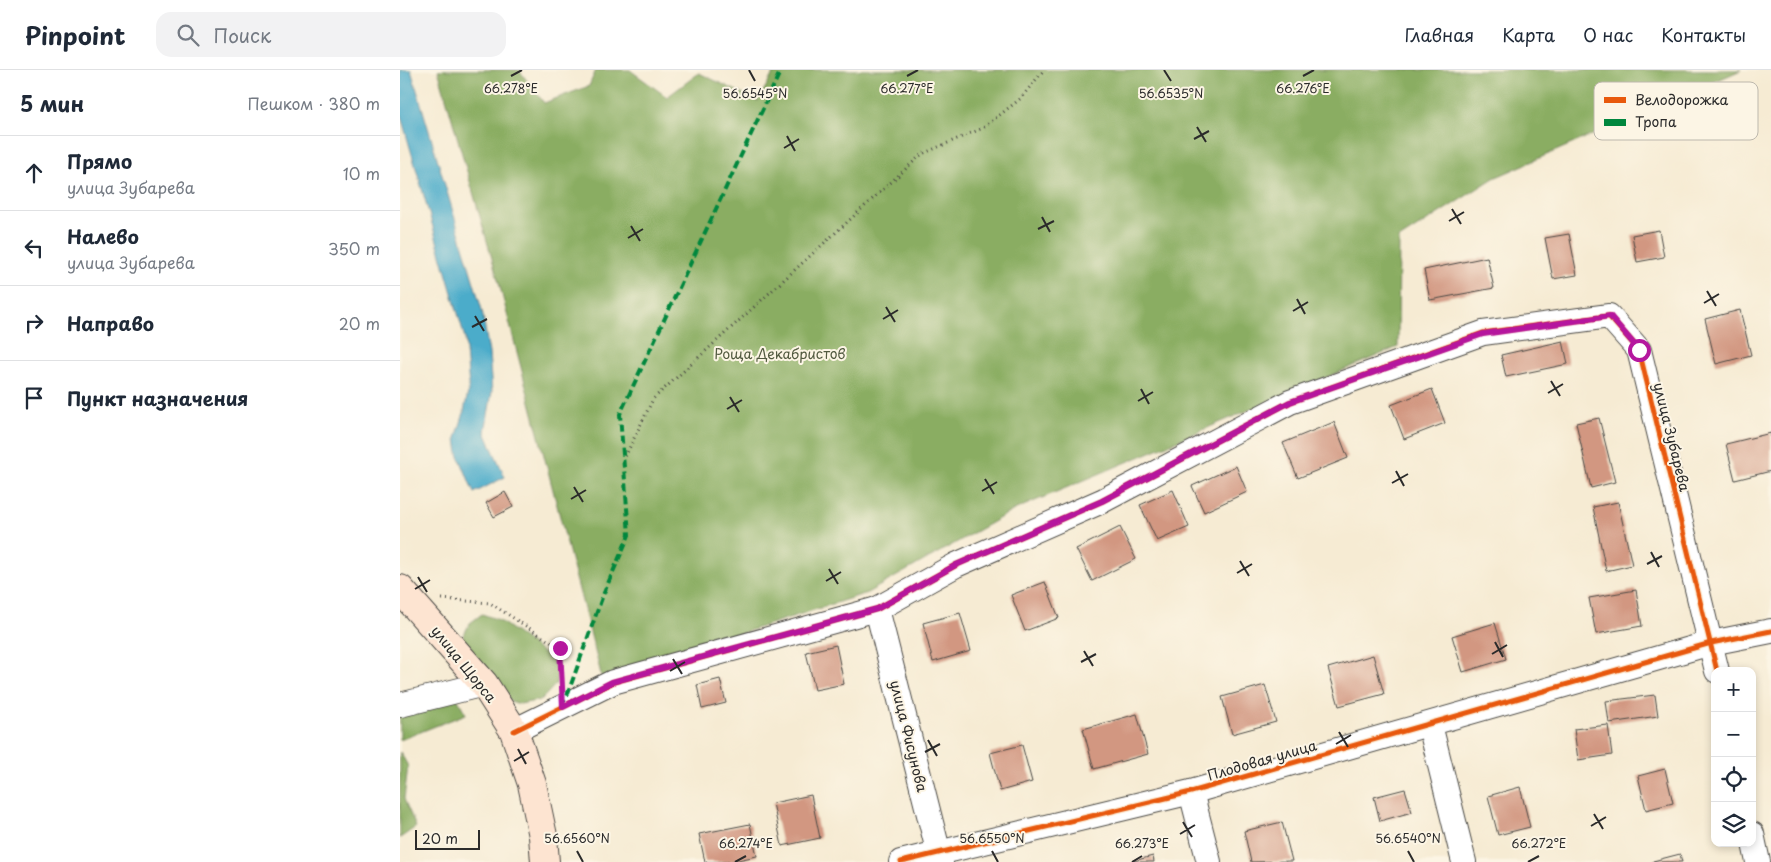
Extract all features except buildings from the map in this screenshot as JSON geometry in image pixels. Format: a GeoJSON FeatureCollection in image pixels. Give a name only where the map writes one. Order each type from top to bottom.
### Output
{"type":"FeatureCollection","features":[{"type":"Feature","properties":{"kind":"main road","name":"улица Щорса"},"geometry":{"type":"LineString","coordinates":[[400,589],[484,684],[514,732],[532,784],[543,836],[545,862]]}},
{"type":"Feature","properties":{"kind":"street","name":"улица Зубарева"},"geometry":{"type":"LineString","coordinates":[[514,732],[612,682],[877,609],[956,565],[1102,501],[1290,402],[1483,334],[1610,316],[1639,350],[1716,667]]}},
{"type":"Feature","properties":{"kind":"street","name":"улица Фисунова"},"geometry":{"type":"LineString","coordinates":[[877,609],[940,858]]}},
{"type":"Feature","properties":{"kind":"street","name":"Плодовая улица"},"geometry":{"type":"LineString","coordinates":[[901,862],[940,858],[1192,792],[1711,644],[1771,631]]}},
{"type":"Feature","properties":{"kind":"street"},"geometry":{"type":"LineString","coordinates":[[400,705],[484,684]]}},
{"type":"Feature","properties":{"kind":"street"},"geometry":{"type":"LineString","coordinates":[[1430,725],[1464,862]]}},
{"type":"Feature","properties":{"kind":"street"},"geometry":{"type":"LineString","coordinates":[[1192,792],[1209,862]]}},
{"type":"Feature","properties":{"kind":"street"},"geometry":{"type":"LineString","coordinates":[[1755,847],[1758,862]]}},
{"type":"Feature","properties":{"kind":"path"},"geometry":{"type":"LineString","coordinates":[[623,460],[654,399],[661,392],[922,154],[983,128],[1020,99],[1044,70]]}},
{"type":"Feature","properties":{"kind":"path"},"geometry":{"type":"LineString","coordinates":[[441,599],[490,604],[560,648],[563,707]]}},
{"type":"Feature","properties":{"kind":"green space","name":"Роща Декабристов"},"geometry":{"type":"Polygon","coordinates":[[[438,70],[519,70],[544,103],[589,86],[596,70],[630,70],[667,97],[699,73],[758,101],[775,70],[1741,70],[1714,82],[1594,82],[1594,134],[1494,178],[1399,239],[1398,347],[1014,510],[867,593],[602,678],[499,283],[438,70]]]}},
{"type":"Feature","properties":{"kind":"green space"},"geometry":{"type":"Polygon","coordinates":[[[482,614],[499,620],[558,664],[556,684],[541,700],[520,704],[510,701],[462,638],[470,623],[482,614]]]}},
{"type":"Feature","properties":{"kind":"green space"},"geometry":{"type":"Polygon","coordinates":[[[457,698],[466,714],[400,740],[400,712],[457,698]]]}},
{"type":"Feature","properties":{"kind":"green space"},"geometry":{"type":"Polygon","coordinates":[[[400,752],[408,766],[404,799],[416,827],[400,838],[400,752]]]}},
{"type":"Feature","properties":{"kind":"water"},"geometry":{"type":"Polygon","coordinates":[[[400,70],[411,70],[482,310],[489,353],[492,392],[485,432],[505,477],[474,493],[458,454],[456,438],[469,388],[465,338],[400,113],[400,70]]]}},
{"type":"Feature","properties":{"kind":"marked path"},"geometry":{"type":"LineString","coordinates":[[563,707],[603,595],[629,535],[620,414],[781,70]]}},
{"type":"Feature","properties":{"kind":"cycle path"},"geometry":{"type":"LineString","coordinates":[[514,731],[613,682],[877,609],[956,565],[1102,501],[1290,402],[1483,333],[1609,316],[1639,350],[1716,667]]}},
{"type":"Feature","properties":{"kind":"cycle path"},"geometry":{"type":"LineString","coordinates":[[901,862],[1191,792],[1711,643],[1771,631]]}},
{"type":"Feature","properties":{"kind":"route"},"geometry":{"type":"LineString","coordinates":[[560,648],[563,707],[612,682],[877,609],[956,565],[1102,501],[1290,402],[1483,334],[1610,316],[1639,350]]}}]}
